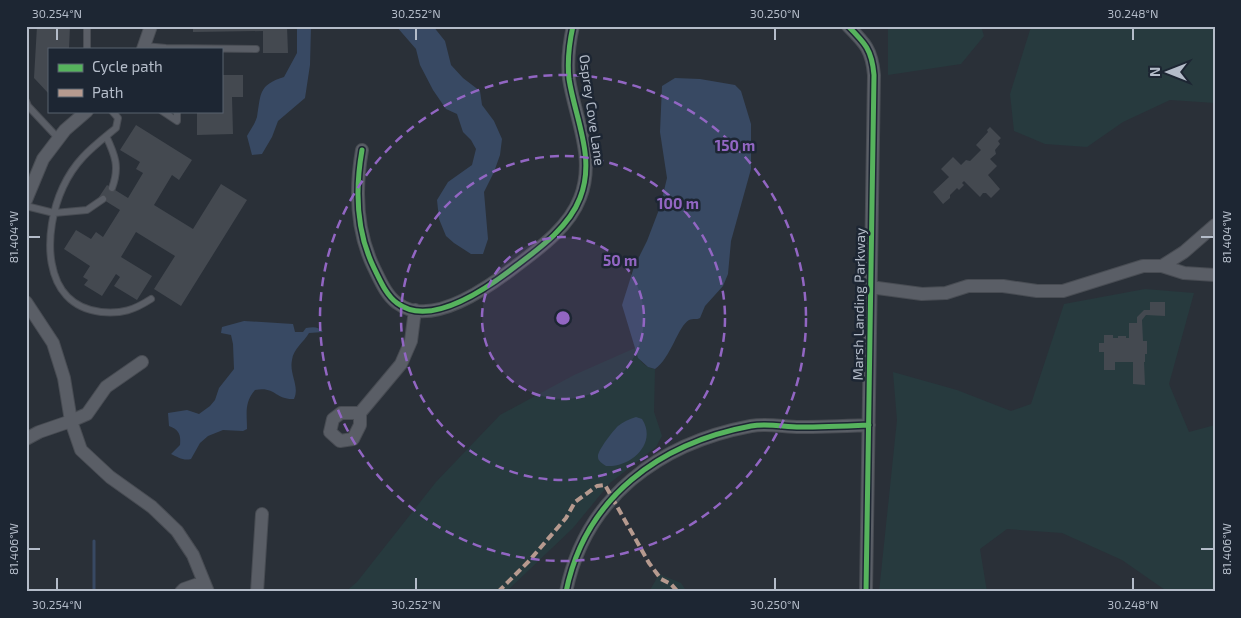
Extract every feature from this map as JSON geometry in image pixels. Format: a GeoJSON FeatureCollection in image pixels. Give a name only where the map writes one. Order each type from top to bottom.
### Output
{"type":"FeatureCollection","features":[{"type":"Feature","properties":{"kind":"street"},"geometry":{"type":"LineString","coordinates":[[144,48],[150,26]]}},
{"type":"Feature","properties":{"kind":"street","name":"Osprey Cove Lane"},"geometry":{"type":"LineString","coordinates":[[362,150],[358,191],[363,237],[368,256],[382,286],[391,298],[405,308],[415,310],[444,308],[468,298],[536,251],[565,223],[574,211],[580,197],[586,168],[586,156],[570,80],[568,52],[573,26]]}},
{"type":"Feature","properties":{"kind":"street","name":"Marsh Landing Parkway"},"geometry":{"type":"LineString","coordinates":[[848,26],[870,50],[874,75],[866,592]]}},
{"type":"Feature","properties":{"kind":"street"},"geometry":{"type":"LineString","coordinates":[[26,200],[42,159],[65,130],[86,112]]}},
{"type":"Feature","properties":{"kind":"street"},"geometry":{"type":"LineString","coordinates":[[1162,266],[1184,252],[1215,225]]}},
{"type":"Feature","properties":{"kind":"street"},"geometry":{"type":"LineString","coordinates":[[870,287],[922,294],[946,292],[968,286],[1003,286],[1037,291],[1063,291],[1143,266],[1162,266],[1184,273],[1215,275]]}},
{"type":"Feature","properties":{"kind":"street"},"geometry":{"type":"LineString","coordinates":[[26,302],[53,343],[64,378],[71,421],[81,450],[110,477],[152,507],[177,531],[193,555],[206,587],[184,589],[181,592]]}},
{"type":"Feature","properties":{"kind":"street"},"geometry":{"type":"LineString","coordinates":[[360,413],[372,401],[404,359],[411,341],[415,310]]}},
{"type":"Feature","properties":{"kind":"street"},"geometry":{"type":"LineString","coordinates":[[26,439],[39,432],[87,414],[106,387],[142,362]]}},
{"type":"Feature","properties":{"kind":"street"},"geometry":{"type":"LineString","coordinates":[[566,592],[576,554],[599,513],[630,480],[647,466],[668,454],[689,444],[752,426],[869,425]]}},
{"type":"Feature","properties":{"kind":"street"},"geometry":{"type":"LineString","coordinates":[[257,592],[262,514]]}},
{"type":"Feature","properties":{"kind":"lane"},"geometry":{"type":"LineString","coordinates":[[87,26],[87,48]]}},
{"type":"Feature","properties":{"kind":"lane"},"geometry":{"type":"LineString","coordinates":[[144,48],[166,48]]}},
{"type":"Feature","properties":{"kind":"lane"},"geometry":{"type":"LineString","coordinates":[[222,49],[256,49]]}},
{"type":"Feature","properties":{"kind":"lane"},"geometry":{"type":"LineString","coordinates":[[27,104],[58,138]]}},
{"type":"Feature","properties":{"kind":"lane"},"geometry":{"type":"LineString","coordinates":[[113,112],[118,118],[116,128],[92,146],[75,167],[63,188],[54,213],[50,237],[50,261],[58,283],[70,300],[89,310],[114,313],[135,309],[151,299]]}},
{"type":"Feature","properties":{"kind":"lane"},"geometry":{"type":"LineString","coordinates":[[164,112],[177,121],[177,112]]}},
{"type":"Feature","properties":{"kind":"lane"},"geometry":{"type":"LineString","coordinates":[[106,136],[113,152],[117,175],[112,188]]}},
{"type":"Feature","properties":{"kind":"lane"},"geometry":{"type":"LineString","coordinates":[[26,206],[54,213],[87,210],[103,199]]}},
{"type":"Feature","properties":{"kind":"green space"},"geometry":{"type":"Polygon","coordinates":[[[888,26],[981,26],[984,36],[961,64],[888,75],[888,26]]]}},
{"type":"Feature","properties":{"kind":"green space"},"geometry":{"type":"Polygon","coordinates":[[[1034,26],[1215,26],[1215,103],[1170,100],[1123,122],[1087,147],[1045,144],[1014,131],[1010,94],[1030,30],[1034,26]]]}},
{"type":"Feature","properties":{"kind":"green space"},"geometry":{"type":"Polygon","coordinates":[[[1145,289],[1194,293],[1169,384],[1189,432],[1215,425],[1215,592],[1168,592],[1122,560],[1062,533],[1007,529],[980,549],[987,592],[879,592],[897,420],[893,372],[957,390],[1011,411],[1031,404],[1064,304],[1145,289]]]}},
{"type":"Feature","properties":{"kind":"green space"},"geometry":{"type":"Polygon","coordinates":[[[635,348],[642,362],[655,369],[654,412],[662,436],[656,447],[610,483],[573,528],[506,592],[345,592],[357,582],[436,482],[500,415],[574,375],[635,348]]]}},
{"type":"Feature","properties":{"kind":"green space"},"geometry":{"type":"Polygon","coordinates":[[[659,574],[681,583],[687,592],[649,592],[659,574]]]}},
{"type":"Feature","properties":{"kind":"water"},"geometry":{"type":"Polygon","coordinates":[[[297,26],[311,26],[310,65],[305,98],[278,121],[272,137],[262,154],[252,155],[247,136],[257,117],[260,96],[269,83],[284,77],[297,53],[297,26]]]}},
{"type":"Feature","properties":{"kind":"water"},"geometry":{"type":"Polygon","coordinates":[[[396,26],[433,26],[445,41],[451,65],[463,78],[480,91],[482,105],[494,121],[502,139],[500,155],[484,192],[488,239],[483,254],[471,254],[446,236],[439,219],[437,200],[448,182],[472,165],[476,149],[463,132],[457,114],[446,109],[433,90],[420,65],[416,49],[396,26]]]}},
{"type":"Feature","properties":{"kind":"water"},"geometry":{"type":"Polygon","coordinates":[[[675,78],[700,79],[735,85],[741,91],[751,124],[751,169],[731,241],[728,274],[723,286],[705,306],[700,318],[690,319],[685,323],[666,358],[655,369],[648,367],[638,358],[622,305],[634,267],[647,241],[660,207],[667,178],[660,132],[662,86],[675,78]]]}},
{"type":"Feature","properties":{"kind":"water"},"geometry":{"type":"Polygon","coordinates":[[[244,321],[293,324],[295,332],[303,332],[306,328],[313,327],[323,332],[309,333],[294,352],[291,365],[296,389],[294,399],[288,399],[272,391],[255,390],[249,399],[247,429],[243,431],[223,430],[208,436],[200,443],[191,459],[183,459],[171,454],[180,445],[180,438],[179,433],[169,426],[168,413],[187,410],[199,414],[215,400],[219,388],[234,369],[231,335],[221,333],[222,327],[244,321]]]}},
{"type":"Feature","properties":{"kind":"water"},"geometry":{"type":"Polygon","coordinates":[[[636,417],[642,419],[646,428],[644,445],[639,453],[632,459],[615,466],[606,466],[600,462],[598,454],[609,436],[618,426],[636,417]]]}},
{"type":"Feature","properties":{"kind":"building"},"geometry":{"type":"Polygon","coordinates":[[[37,26],[70,26],[69,48],[48,48],[48,93],[34,78],[37,26]]]}},
{"type":"Feature","properties":{"kind":"building"},"geometry":{"type":"Polygon","coordinates":[[[193,26],[287,26],[288,53],[263,53],[263,31],[193,32],[193,26]]]}},
{"type":"Feature","properties":{"kind":"building"},"geometry":{"type":"Polygon","coordinates":[[[222,75],[243,75],[243,97],[232,97],[233,134],[197,135],[197,112],[222,112],[222,75]]]}},
{"type":"Feature","properties":{"kind":"building"},"geometry":{"type":"Polygon","coordinates":[[[136,125],[192,160],[179,180],[172,175],[154,205],[193,229],[221,184],[247,200],[181,306],[154,289],[175,256],[136,232],[121,257],[152,276],[137,300],[114,286],[120,277],[116,274],[102,296],[84,285],[88,280],[83,277],[90,266],[64,249],[76,230],[91,239],[96,232],[103,237],[120,210],[99,197],[107,185],[128,198],[143,173],[136,169],[140,162],[120,150],[136,125]]]}},
{"type":"Feature","properties":{"kind":"building"},"geometry":{"type":"Polygon","coordinates":[[[990,127],[1001,138],[998,141],[1000,144],[995,150],[996,154],[990,159],[997,166],[988,175],[1000,189],[991,198],[986,193],[983,193],[980,197],[964,181],[962,183],[964,185],[959,190],[957,188],[943,204],[933,192],[949,177],[941,169],[953,157],[961,165],[966,160],[970,161],[981,150],[976,145],[990,127]]]}},
{"type":"Feature","properties":{"kind":"building"},"geometry":{"type":"Polygon","coordinates":[[[1150,302],[1165,302],[1165,316],[1146,315],[1142,320],[1143,341],[1147,341],[1147,354],[1145,354],[1144,362],[1145,385],[1133,384],[1133,362],[1115,362],[1115,370],[1104,370],[1104,352],[1099,352],[1099,343],[1104,343],[1104,335],[1113,335],[1113,338],[1126,336],[1126,338],[1129,338],[1129,323],[1137,323],[1137,317],[1144,310],[1150,310],[1150,302]]]}},
{"type":"Feature","properties":{"kind":"waterway"},"geometry":{"type":"LineString","coordinates":[[94,541],[94,592]]}},
{"type":"Feature","properties":{"kind":"marked path"},"geometry":{"type":"LineString","coordinates":[[498,592],[529,561],[566,518],[575,502],[597,486],[605,485],[649,563],[661,579],[671,584],[678,592]]}},
{"type":"Feature","properties":{"kind":"cycle path"},"geometry":{"type":"LineString","coordinates":[[362,150],[358,180],[360,225],[368,254],[390,296],[397,303],[411,310],[426,311],[442,308],[475,294],[505,275],[553,236],[569,218],[580,198],[586,168],[583,138],[569,79],[568,65],[573,26]]}},
{"type":"Feature","properties":{"kind":"cycle path"},"geometry":{"type":"LineString","coordinates":[[848,26],[867,48],[874,75],[866,592]]}},
{"type":"Feature","properties":{"kind":"cycle path"},"geometry":{"type":"LineString","coordinates":[[566,592],[576,558],[590,528],[609,502],[632,480],[657,461],[686,446],[718,434],[751,426],[869,425]]}}]}
